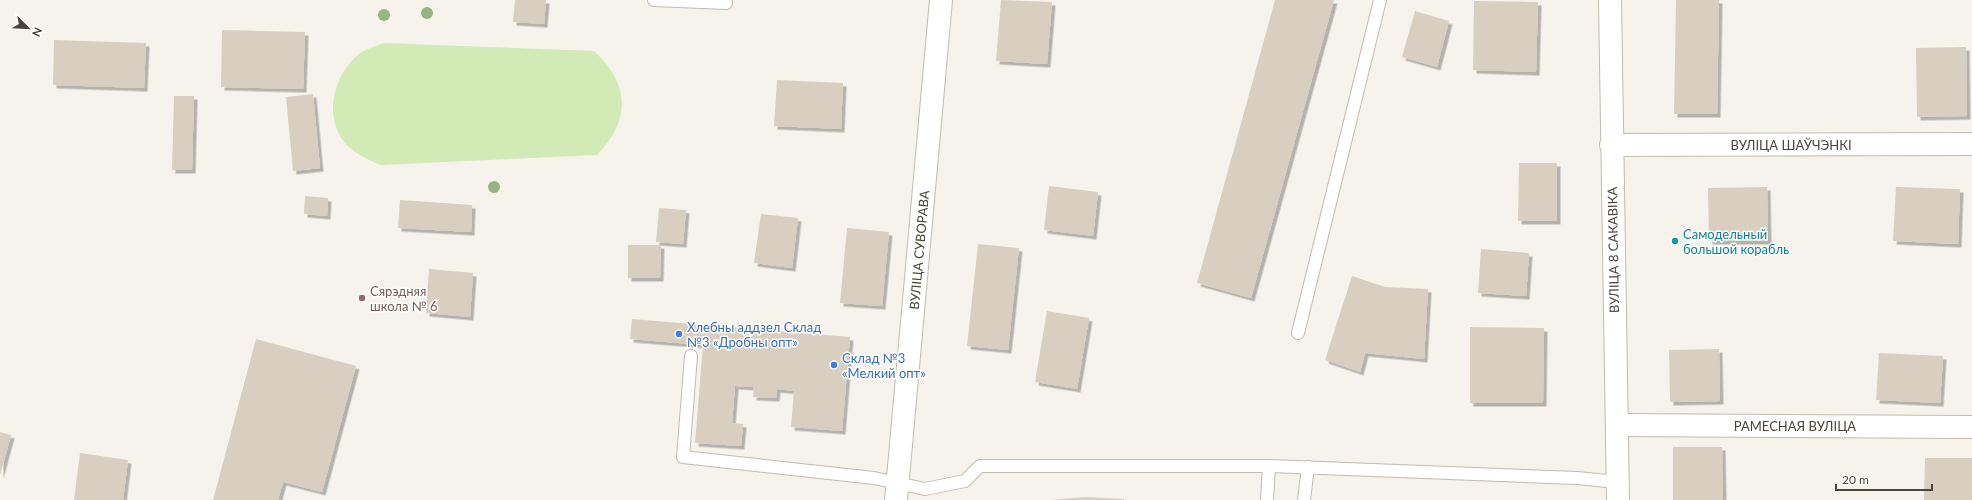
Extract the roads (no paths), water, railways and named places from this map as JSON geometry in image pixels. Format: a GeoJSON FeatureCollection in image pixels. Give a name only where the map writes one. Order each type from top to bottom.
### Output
{"type":"FeatureCollection","features":[{"type":"Feature","properties":{"kind":"street","name":"ВУЛІЦА СУВОРАВА"},"geometry":{"type":"LineString","coordinates":[[897,492],[941,0]]}},
{"type":"Feature","properties":{"kind":"street","name":"ВУЛІЦА 8 САКАВІКА"},"geometry":{"type":"LineString","coordinates":[[1610,0],[1611,145],[1618,425],[1617,491]]}},
{"type":"Feature","properties":{"kind":"street","name":"ВУЛІЦА ШАЎЧЭНКІ"},"geometry":{"type":"LineString","coordinates":[[1611,145],[1972,144]]}},
{"type":"Feature","properties":{"kind":"street","name":"РАМЕСНАЯ ВУЛІЦА"},"geometry":{"type":"LineString","coordinates":[[1618,425],[1972,428]]}},
{"type":"Feature","properties":{"kind":"lane"},"geometry":{"type":"LineString","coordinates":[[654,0],[726,3]]}},
{"type":"Feature","properties":{"kind":"lane"},"geometry":{"type":"LineString","coordinates":[[1298,334],[1380,0]]}},
{"type":"Feature","properties":{"kind":"lane"},"geometry":{"type":"LineString","coordinates":[[691,356],[683,457],[874,478],[897,492],[925,489],[965,481],[980,466],[1308,467],[1569,478],[1617,491]]}},
{"type":"Feature","properties":{"kind":"lane"},"geometry":{"type":"LineString","coordinates":[[1267,500],[1269,466]]}},
{"type":"Feature","properties":{"kind":"lane"},"geometry":{"type":"LineString","coordinates":[[1304,500],[1308,467]]}},
{"type":"Feature","properties":{"kind":"place","name":"Самодельный большой корабль"},"geometry":{"type":"Point","coordinates":[1675,241]}},
{"type":"Feature","properties":{"kind":"place","name":"Сярэдняя школа № 6"},"geometry":{"type":"Point","coordinates":[362,298]}},
{"type":"Feature","properties":{"kind":"place","name":"Хлебны аддзел Склад №3 «Дробны опт»"},"geometry":{"type":"Point","coordinates":[679,334]}},
{"type":"Feature","properties":{"kind":"place","name":"Склад №3 «Мелкий опт»"},"geometry":{"type":"Point","coordinates":[834,365]}}]}
